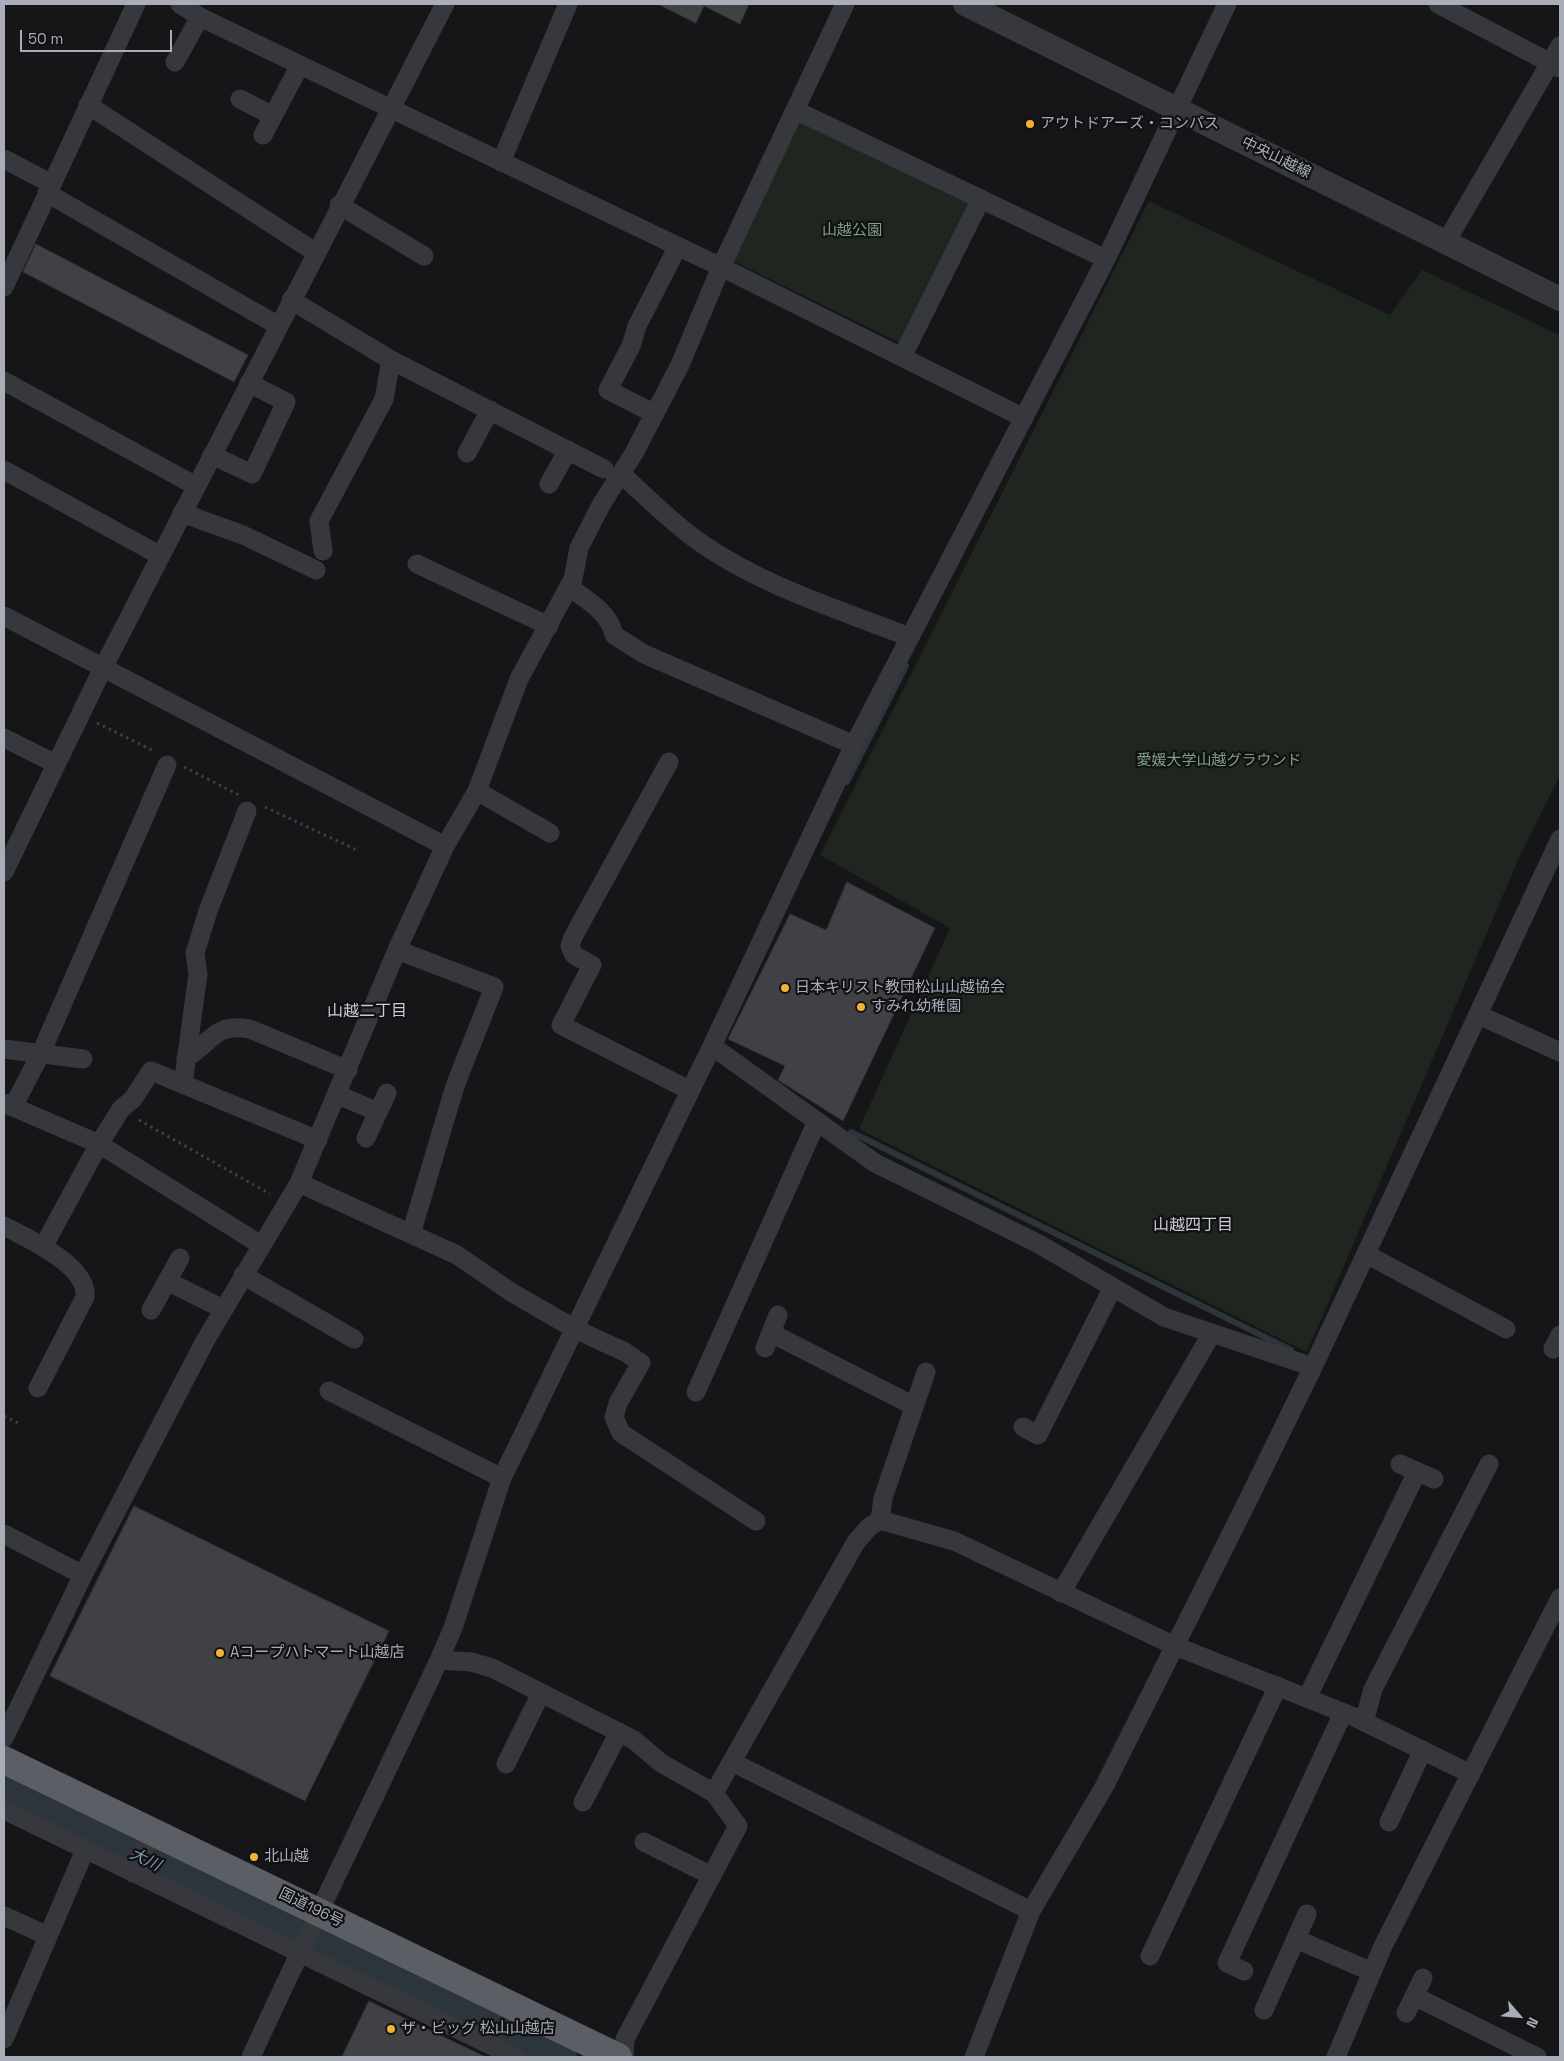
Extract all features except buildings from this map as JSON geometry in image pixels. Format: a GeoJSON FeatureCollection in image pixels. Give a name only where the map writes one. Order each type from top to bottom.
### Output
{"type":"FeatureCollection","features":[{"type":"Feature","properties":{"kind":"highway","name":"国道196号"},"geometry":{"type":"LineString","coordinates":[[4,1760],[149,1838],[314,1919],[618,2057]]}},
{"type":"Feature","properties":{"kind":"street"},"geometry":{"type":"LineString","coordinates":[[4,287],[136,4]]}},
{"type":"Feature","properties":{"kind":"street"},"geometry":{"type":"LineString","coordinates":[[180,4],[200,17],[722,267],[1024,418]]}},
{"type":"Feature","properties":{"kind":"street"},"geometry":{"type":"LineString","coordinates":[[4,872],[103,668],[339,205],[445,4]]}},
{"type":"Feature","properties":{"kind":"street"},"geometry":{"type":"LineString","coordinates":[[501,162],[568,4]]}},
{"type":"Feature","properties":{"kind":"street"},"geometry":{"type":"LineString","coordinates":[[4,1738],[83,1575],[223,1309],[299,1183],[338,1095],[397,950],[445,846],[477,791],[519,679],[569,587],[579,548],[601,505],[613,471],[655,414],[680,366],[722,267],[845,4]]}},
{"type":"Feature","properties":{"kind":"street","name":"中央山越線"},"geometry":{"type":"LineString","coordinates":[[965,4],[1560,299]]}},
{"type":"Feature","properties":{"kind":"street"},"geometry":{"type":"LineString","coordinates":[[251,2057],[314,1919],[351,1848],[440,1660],[453,1628],[502,1478],[712,1046],[854,745],[1106,259],[1227,4]]}},
{"type":"Feature","properties":{"kind":"street"},"geometry":{"type":"LineString","coordinates":[[1443,5],[1555,66]]}},
{"type":"Feature","properties":{"kind":"street"},"geometry":{"type":"LineString","coordinates":[[176,62],[200,17]]}},
{"type":"Feature","properties":{"kind":"street"},"geometry":{"type":"LineString","coordinates":[[1446,242],[1555,66],[1560,46]]}},
{"type":"Feature","properties":{"kind":"street"},"geometry":{"type":"LineString","coordinates":[[263,135],[300,66]]}},
{"type":"Feature","properties":{"kind":"street"},"geometry":{"type":"LineString","coordinates":[[240,99],[273,116]]}},
{"type":"Feature","properties":{"kind":"street"},"geometry":{"type":"LineString","coordinates":[[88,106],[316,252]]}},
{"type":"Feature","properties":{"kind":"street"},"geometry":{"type":"LineString","coordinates":[[795,110],[1106,259]]}},
{"type":"Feature","properties":{"kind":"street"},"geometry":{"type":"LineString","coordinates":[[4,159],[49,189],[278,326]]}},
{"type":"Feature","properties":{"kind":"street"},"geometry":{"type":"LineString","coordinates":[[902,357],[981,199]]}},
{"type":"Feature","properties":{"kind":"street"},"geometry":{"type":"LineString","coordinates":[[339,205],[424,256]]}},
{"type":"Feature","properties":{"kind":"street"},"geometry":{"type":"LineString","coordinates":[[655,414],[608,390],[631,346],[637,326],[678,246]]}},
{"type":"Feature","properties":{"kind":"street"},"geometry":{"type":"LineString","coordinates":[[291,300],[391,360],[613,471],[697,541],[737,565],[778,585],[909,637]]}},
{"type":"Feature","properties":{"kind":"street"},"geometry":{"type":"LineString","coordinates":[[323,551],[317,506],[384,399],[391,360]]}},
{"type":"Feature","properties":{"kind":"street"},"geometry":{"type":"LineString","coordinates":[[4,381],[196,486]]}},
{"type":"Feature","properties":{"kind":"street"},"geometry":{"type":"LineString","coordinates":[[212,455],[252,474],[286,402],[249,382]]}},
{"type":"Feature","properties":{"kind":"street"},"geometry":{"type":"LineString","coordinates":[[467,452],[490,410]]}},
{"type":"Feature","properties":{"kind":"street"},"geometry":{"type":"LineString","coordinates":[[549,484],[568,450]]}},
{"type":"Feature","properties":{"kind":"street"},"geometry":{"type":"LineString","coordinates":[[4,470],[161,556]]}},
{"type":"Feature","properties":{"kind":"street"},"geometry":{"type":"LineString","coordinates":[[182,514],[243,535],[316,570]]}},
{"type":"Feature","properties":{"kind":"street"},"geometry":{"type":"LineString","coordinates":[[417,564],[549,626]]}},
{"type":"Feature","properties":{"kind":"street"},"geometry":{"type":"LineString","coordinates":[[569,587],[604,613],[613,628],[614,635],[644,654],[854,745]]}},
{"type":"Feature","properties":{"kind":"street"},"geometry":{"type":"LineString","coordinates":[[4,616],[445,846]]}},
{"type":"Feature","properties":{"kind":"street"},"geometry":{"type":"LineString","coordinates":[[4,738],[56,764]]}},
{"type":"Feature","properties":{"kind":"street"},"geometry":{"type":"LineString","coordinates":[[168,761],[41,1052],[8,1105],[99,1144],[261,1245]]}},
{"type":"Feature","properties":{"kind":"street"},"geometry":{"type":"LineString","coordinates":[[669,762],[573,937],[570,946],[574,955],[592,966],[561,1025],[690,1090]]}},
{"type":"Feature","properties":{"kind":"street"},"geometry":{"type":"LineString","coordinates":[[477,791],[550,833]]}},
{"type":"Feature","properties":{"kind":"street"},"geometry":{"type":"LineString","coordinates":[[183,1084],[198,974],[195,953],[208,911],[251,805]]}},
{"type":"Feature","properties":{"kind":"street"},"geometry":{"type":"LineString","coordinates":[[974,2057],[1031,1911],[1104,1787],[1313,1367],[1560,839]]}},
{"type":"Feature","properties":{"kind":"street"},"geometry":{"type":"LineString","coordinates":[[397,950],[494,987],[456,1086],[411,1234]]}},
{"type":"Feature","properties":{"kind":"street"},"geometry":{"type":"LineString","coordinates":[[1479,1014],[1560,1052]]}},
{"type":"Feature","properties":{"kind":"street"},"geometry":{"type":"LineString","coordinates":[[186,1058],[197,1052],[206,1040],[213,1035],[235,1026],[250,1029],[348,1070]]}},
{"type":"Feature","properties":{"kind":"street"},"geometry":{"type":"LineString","coordinates":[[712,1046],[876,1162],[1037,1243],[1164,1317],[1313,1367]]}},
{"type":"Feature","properties":{"kind":"street"},"geometry":{"type":"LineString","coordinates":[[4,1049],[41,1052],[83,1059]]}},
{"type":"Feature","properties":{"kind":"street"},"geometry":{"type":"LineString","coordinates":[[44,1248],[99,1144],[121,1109],[133,1098],[151,1071],[318,1140]]}},
{"type":"Feature","properties":{"kind":"street"},"geometry":{"type":"LineString","coordinates":[[366,1138],[387,1093]]}},
{"type":"Feature","properties":{"kind":"street"},"geometry":{"type":"LineString","coordinates":[[338,1095],[378,1112]]}},
{"type":"Feature","properties":{"kind":"street"},"geometry":{"type":"LineString","coordinates":[[696,1392],[817,1121]]}},
{"type":"Feature","properties":{"kind":"street"},"geometry":{"type":"LineString","coordinates":[[299,1183],[457,1255],[512,1292],[575,1328],[625,1352],[641,1363],[618,1403],[614,1417],[621,1433],[756,1521]]}},
{"type":"Feature","properties":{"kind":"street"},"geometry":{"type":"LineString","coordinates":[[4,1226],[44,1248],[76,1274],[86,1289],[85,1297],[38,1388]]}},
{"type":"Feature","properties":{"kind":"street"},"geometry":{"type":"LineString","coordinates":[[1366,1254],[1506,1330]]}},
{"type":"Feature","properties":{"kind":"street"},"geometry":{"type":"LineString","coordinates":[[151,1310],[180,1258]]}},
{"type":"Feature","properties":{"kind":"street"},"geometry":{"type":"LineString","coordinates":[[243,1276],[354,1339]]}},
{"type":"Feature","properties":{"kind":"street"},"geometry":{"type":"LineString","coordinates":[[167,1281],[223,1309]]}},
{"type":"Feature","properties":{"kind":"street"},"geometry":{"type":"LineString","coordinates":[[1023,1427],[1038,1435],[1113,1287]]}},
{"type":"Feature","properties":{"kind":"street"},"geometry":{"type":"LineString","coordinates":[[778,1315],[768,1341],[914,1406]]}},
{"type":"Feature","properties":{"kind":"street"},"geometry":{"type":"LineString","coordinates":[[1061,1593],[1212,1333]]}},
{"type":"Feature","properties":{"kind":"street"},"geometry":{"type":"LineString","coordinates":[[880,1520],[883,1498],[926,1372]]}},
{"type":"Feature","properties":{"kind":"street"},"geometry":{"type":"LineString","coordinates":[[329,1390],[502,1478]]}},
{"type":"Feature","properties":{"kind":"street"},"geometry":{"type":"LineString","coordinates":[[1307,1698],[1426,1476],[1400,1464]]}},
{"type":"Feature","properties":{"kind":"street"},"geometry":{"type":"LineString","coordinates":[[1364,1722],[1373,1689],[1489,1464]]}},
{"type":"Feature","properties":{"kind":"street"},"geometry":{"type":"LineString","coordinates":[[714,1793],[856,1542],[869,1527],[880,1520],[954,1542],[1175,1646],[1343,1712],[1472,1774]]}},
{"type":"Feature","properties":{"kind":"street"},"geometry":{"type":"LineString","coordinates":[[4,1534],[83,1575]]}},
{"type":"Feature","properties":{"kind":"street"},"geometry":{"type":"LineString","coordinates":[[1339,2056],[1383,1946],[1560,1598]]}},
{"type":"Feature","properties":{"kind":"street"},"geometry":{"type":"LineString","coordinates":[[440,1660],[471,1662],[492,1668],[634,1740],[662,1763],[714,1793],[738,1826],[625,2040],[624,2057]]}},
{"type":"Feature","properties":{"kind":"street"},"geometry":{"type":"LineString","coordinates":[[1150,1956],[1278,1686]]}},
{"type":"Feature","properties":{"kind":"street"},"geometry":{"type":"LineString","coordinates":[[506,1764],[541,1693]]}},
{"type":"Feature","properties":{"kind":"street"},"geometry":{"type":"LineString","coordinates":[[1244,1971],[1227,1963],[1343,1712]]}},
{"type":"Feature","properties":{"kind":"street"},"geometry":{"type":"LineString","coordinates":[[583,1802],[619,1732]]}},
{"type":"Feature","properties":{"kind":"street"},"geometry":{"type":"LineString","coordinates":[[1389,1822],[1423,1750]]}},
{"type":"Feature","properties":{"kind":"street"},"geometry":{"type":"LineString","coordinates":[[732,1762],[1031,1911]]}},
{"type":"Feature","properties":{"kind":"street"},"geometry":{"type":"LineString","coordinates":[[4,1810],[85,1850],[134,1870],[301,1949],[515,2057]]}},
{"type":"Feature","properties":{"kind":"street"},"geometry":{"type":"LineString","coordinates":[[134,1870],[149,1838]]}},
{"type":"Feature","properties":{"kind":"street"},"geometry":{"type":"LineString","coordinates":[[644,1842],[712,1876]]}},
{"type":"Feature","properties":{"kind":"street"},"geometry":{"type":"LineString","coordinates":[[4,2039],[85,1850]]}},
{"type":"Feature","properties":{"kind":"street"},"geometry":{"type":"LineString","coordinates":[[1264,2010],[1307,1914]]}},
{"type":"Feature","properties":{"kind":"street"},"geometry":{"type":"LineString","coordinates":[[4,1916],[48,1936]]}},
{"type":"Feature","properties":{"kind":"street"},"geometry":{"type":"LineString","coordinates":[[1296,1938],[1372,1972]]}},
{"type":"Feature","properties":{"kind":"street"},"geometry":{"type":"LineString","coordinates":[[1423,1978],[1410,2005],[1537,2057]]}},
{"type":"Feature","properties":{"kind":"path"},"geometry":{"type":"LineString","coordinates":[[80,714],[251,805],[357,850]]}},
{"type":"Feature","properties":{"kind":"path"},"geometry":{"type":"LineString","coordinates":[[121,1109],[168,1139],[287,1203]]}},
{"type":"Feature","properties":{"kind":"path"},"geometry":{"type":"LineString","coordinates":[[4,1416],[18,1423]]}},
{"type":"Feature","properties":{"kind":"green space","name":"山越公園"},"geometry":{"type":"Polygon","coordinates":[[[799,119],[973,202],[902,344],[731,260],[799,119]]]}},
{"type":"Feature","properties":{"kind":"green space","name":"愛媛大学山越グラウンド"},"geometry":{"type":"Polygon","coordinates":[[[1149,201],[1390,315],[1422,270],[1560,335],[1560,775],[1518,860],[1307,1352],[859,1129],[950,928],[820,855],[1149,201]]]}},
{"type":"Feature","properties":{"kind":"waterway"},"geometry":{"type":"LineString","coordinates":[[847,782],[906,666]]}},
{"type":"Feature","properties":{"kind":"waterway"},"geometry":{"type":"LineString","coordinates":[[851,1132],[1291,1350]]}},
{"type":"Feature","properties":{"kind":"waterway","name":"大川"},"geometry":{"type":"LineString","coordinates":[[4,1792],[287,1928]]}},
{"type":"Feature","properties":{"kind":"waterway","name":"大川"},"geometry":{"type":"LineString","coordinates":[[326,1945],[559,2057]]}},
{"type":"Feature","properties":{"kind":"place","name":"アウトドアーズ・コンパス"},"geometry":{"type":"Point","coordinates":[1030,124]}},
{"type":"Feature","properties":{"kind":"place","name":"日本キリスト教団松山山越協会"},"geometry":{"type":"Point","coordinates":[785,988]}},
{"type":"Feature","properties":{"kind":"place","name":"すみれ幼稚園"},"geometry":{"type":"Point","coordinates":[861,1007]}},
{"type":"Feature","properties":{"kind":"place","name":"Aコープハトマート山越店"},"geometry":{"type":"Point","coordinates":[220,1653]}},
{"type":"Feature","properties":{"kind":"place","name":"北山越"},"geometry":{"type":"Point","coordinates":[254,1857]}},
{"type":"Feature","properties":{"kind":"place","name":"ザ・ビッグ 松山山越店"},"geometry":{"type":"Point","coordinates":[391,2029]}},
{"type":"Feature","properties":{"kind":"district","name":"山越二丁目"},"geometry":{"type":"Point","coordinates":[367,1012]}},
{"type":"Feature","properties":{"kind":"district","name":"山越四丁目"},"geometry":{"type":"Point","coordinates":[1193,1226]}}]}
